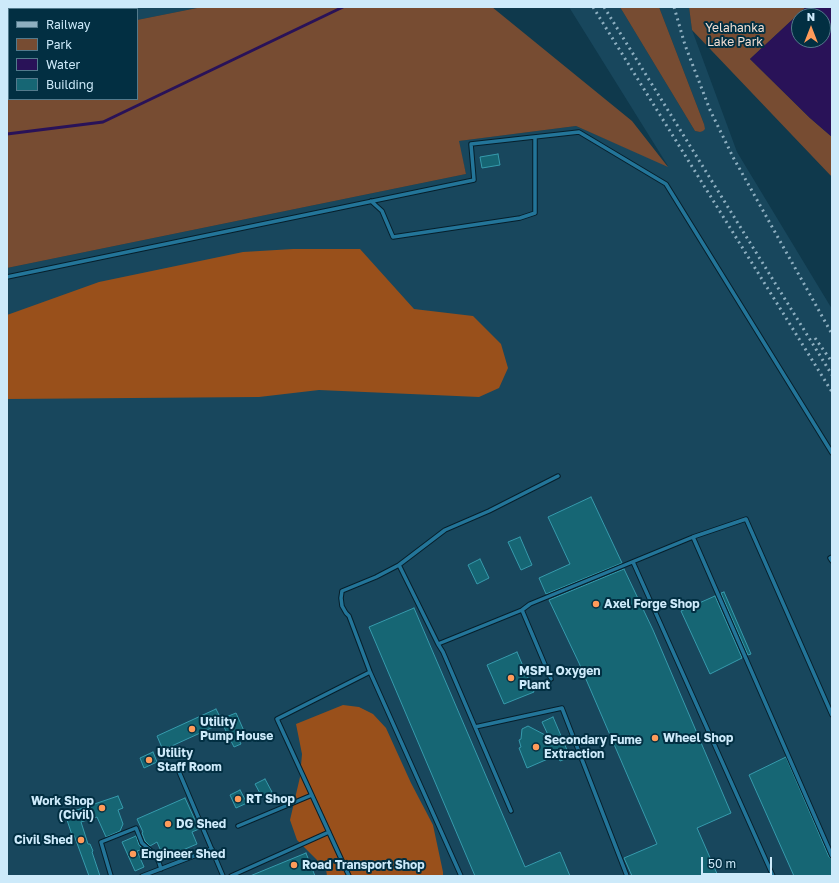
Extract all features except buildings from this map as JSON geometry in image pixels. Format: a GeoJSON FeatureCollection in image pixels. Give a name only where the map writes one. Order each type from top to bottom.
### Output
{"type":"FeatureCollection","features":[{"type":"Feature","properties":{"kind":"lane"},"geometry":{"type":"LineString","coordinates":[[7,277],[474,180],[471,144],[579,132],[666,184],[832,453]]}},
{"type":"Feature","properties":{"kind":"lane"},"geometry":{"type":"LineString","coordinates":[[371,201],[382,211],[393,237],[520,218],[535,213],[535,137]]}},
{"type":"Feature","properties":{"kind":"lane"},"geometry":{"type":"LineString","coordinates":[[461,876],[370,672],[349,616],[346,614],[342,606],[341,594],[342,591],[376,577],[399,565],[445,530],[489,511],[558,476]]}},
{"type":"Feature","properties":{"kind":"lane"},"geometry":{"type":"LineString","coordinates":[[438,644],[522,610],[530,604],[693,537],[746,520],[832,715]]}},
{"type":"Feature","properties":{"kind":"lane"},"geometry":{"type":"LineString","coordinates":[[693,537],[832,856]]}},
{"type":"Feature","properties":{"kind":"lane"},"geometry":{"type":"LineString","coordinates":[[832,557],[830,558],[832,561]]}},
{"type":"Feature","properties":{"kind":"lane"},"geometry":{"type":"LineString","coordinates":[[633,562],[773,876]]}},
{"type":"Feature","properties":{"kind":"lane"},"geometry":{"type":"LineString","coordinates":[[399,565],[443,652],[511,811]]}},
{"type":"Feature","properties":{"kind":"lane"},"geometry":{"type":"LineString","coordinates":[[522,610],[551,679]]}},
{"type":"Feature","properties":{"kind":"lane"},"geometry":{"type":"LineString","coordinates":[[349,876],[277,719],[370,672]]}},
{"type":"Feature","properties":{"kind":"lane"},"geometry":{"type":"LineString","coordinates":[[475,727],[562,708],[627,876]]}},
{"type":"Feature","properties":{"kind":"lane"},"geometry":{"type":"LineString","coordinates":[[177,767],[223,876]]}},
{"type":"Feature","properties":{"kind":"lane"},"geometry":{"type":"LineString","coordinates":[[238,826],[312,795]]}},
{"type":"Feature","properties":{"kind":"lane"},"geometry":{"type":"LineString","coordinates":[[112,876],[101,842],[136,828],[142,843],[157,856],[161,869]]}},
{"type":"Feature","properties":{"kind":"lane"},"geometry":{"type":"LineString","coordinates":[[231,876],[329,832]]}},
{"type":"Feature","properties":{"kind":"lane"},"geometry":{"type":"LineString","coordinates":[[142,876],[212,849]]}},
{"type":"Feature","properties":{"kind":"shaded area"},"geometry":{"type":"Polygon","coordinates":[[[7,7],[202,7],[138,20],[138,8],[8,8],[7,43],[7,7]]]}},
{"type":"Feature","properties":{"kind":"shaded area"},"geometry":{"type":"Polygon","coordinates":[[[569,7],[620,7],[695,131],[700,132],[704,124],[659,7],[689,7],[692,30],[737,152],[832,309],[832,876],[7,876],[7,268],[466,174],[458,141],[576,126],[668,166],[569,7]]]}},
{"type":"Feature","properties":{"kind":"shaded area"},"geometry":{"type":"Polygon","coordinates":[[[293,249],[360,249],[414,309],[473,316],[501,344],[508,368],[499,388],[479,397],[319,390],[259,397],[7,399],[7,315],[99,282],[243,252],[293,249]]]}},
{"type":"Feature","properties":{"kind":"shaded area"},"geometry":{"type":"Polygon","coordinates":[[[343,705],[359,707],[373,714],[386,728],[411,783],[433,825],[443,876],[327,876],[326,869],[297,840],[290,820],[300,777],[302,754],[296,724],[343,705]]]}},
{"type":"Feature","properties":{"kind":"green space"},"geometry":{"type":"Polygon","coordinates":[[[202,7],[492,7],[632,121],[668,167],[576,126],[459,141],[466,174],[7,268],[7,43],[8,100],[138,100],[138,20],[202,7]]]}},
{"type":"Feature","properties":{"kind":"green space"},"geometry":{"type":"Polygon","coordinates":[[[620,7],[659,7],[704,124],[705,129],[703,131],[695,131],[620,7]]]}},
{"type":"Feature","properties":{"kind":"green space","name":"Yelahanka Lake Park"},"geometry":{"type":"Polygon","coordinates":[[[689,7],[806,7],[791,8],[791,21],[750,59],[810,118],[832,137],[832,177],[692,30],[689,7]]]}},
{"type":"Feature","properties":{"kind":"water"},"geometry":{"type":"Polygon","coordinates":[[[832,7],[832,137],[810,118],[750,59],[791,21],[791,48],[831,48],[831,8],[805,8],[832,7]]]}},
{"type":"Feature","properties":{"kind":"waterway"},"geometry":{"type":"LineString","coordinates":[[7,134],[103,122],[343,7]]}},
{"type":"Feature","properties":{"kind":"railway"},"geometry":{"type":"LineString","coordinates":[[593,7],[832,392]]}},
{"type":"Feature","properties":{"kind":"railway"},"geometry":{"type":"LineString","coordinates":[[604,7],[832,375]]}},
{"type":"Feature","properties":{"kind":"railway"},"geometry":{"type":"LineString","coordinates":[[674,7],[685,45],[710,110],[733,157],[832,334]]}},
{"type":"Feature","properties":{"kind":"railway"},"geometry":{"type":"LineString","coordinates":[[815,338],[832,362]]}},
{"type":"Feature","properties":{"kind":"place","name":"Axel Forge Shop"},"geometry":{"type":"Point","coordinates":[596,604]}},
{"type":"Feature","properties":{"kind":"place","name":"MSPL Oxygen Plant"},"geometry":{"type":"Point","coordinates":[511,678]}},
{"type":"Feature","properties":{"kind":"place","name":"Utility Pump House"},"geometry":{"type":"Point","coordinates":[192,729]}},
{"type":"Feature","properties":{"kind":"place","name":"Wheel Shop"},"geometry":{"type":"Point","coordinates":[655,738]}},
{"type":"Feature","properties":{"kind":"place","name":"Secondary Fume Extraction"},"geometry":{"type":"Point","coordinates":[536,747]}},
{"type":"Feature","properties":{"kind":"place","name":"Utility Staff Room"},"geometry":{"type":"Point","coordinates":[149,760]}},
{"type":"Feature","properties":{"kind":"place","name":"RT Shop"},"geometry":{"type":"Point","coordinates":[238,799]}},
{"type":"Feature","properties":{"kind":"place","name":"Work Shop (Civil)"},"geometry":{"type":"Point","coordinates":[102,808]}},
{"type":"Feature","properties":{"kind":"place","name":"DG Shed"},"geometry":{"type":"Point","coordinates":[168,824]}},
{"type":"Feature","properties":{"kind":"place","name":"Civil Shed"},"geometry":{"type":"Point","coordinates":[81,840]}},
{"type":"Feature","properties":{"kind":"place","name":"Engineer Shed"},"geometry":{"type":"Point","coordinates":[133,854]}},
{"type":"Feature","properties":{"kind":"place","name":"Road Transport Shop"},"geometry":{"type":"Point","coordinates":[294,865]}}]}
